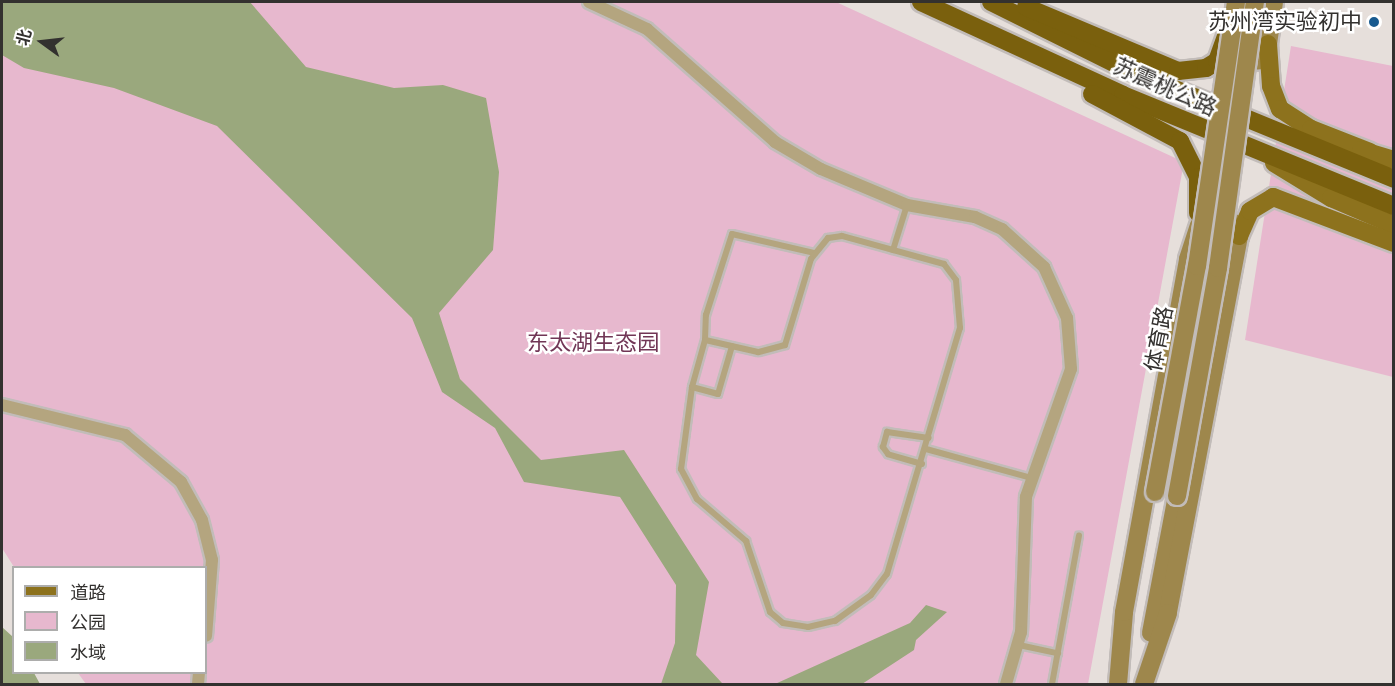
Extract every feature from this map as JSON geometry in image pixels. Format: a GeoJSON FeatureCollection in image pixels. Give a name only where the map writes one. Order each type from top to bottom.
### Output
{"type":"FeatureCollection","features":[{"type":"Feature","properties":{"kind":"highway","name":"苏震桃公路"},"geometry":{"type":"LineString","coordinates":[[991,2],[1126,69],[1394,179]]}},
{"type":"Feature","properties":{"kind":"highway"},"geometry":{"type":"LineString","coordinates":[[1013,2],[1178,71],[1206,68],[1224,48],[1230,2]]}},
{"type":"Feature","properties":{"kind":"highway","name":"苏震桃公路"},"geometry":{"type":"LineString","coordinates":[[924,3],[1254,151],[1394,206]]}},
{"type":"Feature","properties":{"kind":"highway"},"geometry":{"type":"LineString","coordinates":[[924,3],[985,42],[1180,141],[1198,177],[1193,236]]}},
{"type":"Feature","properties":{"kind":"main road","name":"体育路"},"geometry":{"type":"LineString","coordinates":[[1119,684],[1197,266],[1236,2]]}},
{"type":"Feature","properties":{"kind":"main road","name":"体育路"},"geometry":{"type":"LineString","coordinates":[[1143,684],[1218,268],[1255,2]]}},
{"type":"Feature","properties":{"kind":"main road"},"geometry":{"type":"LineString","coordinates":[[1274,2],[1268,44],[1271,86],[1280,109],[1311,129],[1370,153]]}},
{"type":"Feature","properties":{"kind":"main road"},"geometry":{"type":"LineString","coordinates":[[1224,48],[1230,59],[1248,63],[1260,60],[1268,44]]}},
{"type":"Feature","properties":{"kind":"main road"},"geometry":{"type":"LineString","coordinates":[[1254,121],[1394,160]]}},
{"type":"Feature","properties":{"kind":"main road"},"geometry":{"type":"LineString","coordinates":[[1254,151],[1331,198],[1394,225]]}},
{"type":"Feature","properties":{"kind":"main road"},"geometry":{"type":"LineString","coordinates":[[1143,684],[1168,613],[1239,236],[1250,211],[1273,197],[1394,243]]}},
{"type":"Feature","properties":{"kind":"main road"},"geometry":{"type":"LineString","coordinates":[[1119,684],[1124,612],[1193,236],[1199,226],[1217,217],[1232,222],[1239,236]]}},
{"type":"Feature","properties":{"kind":"street"},"geometry":{"type":"LineString","coordinates":[[589,2],[647,28],[775,142],[860,189],[907,205],[975,217],[1002,229],[1028,249],[1058,292],[1067,318],[1071,369],[1030,478],[1022,532],[1018,645],[1006,684]]}},
{"type":"Feature","properties":{"kind":"street"},"geometry":{"type":"LineString","coordinates":[[2,405],[125,435],[181,482],[202,520],[212,560],[207,623]]}},
{"type":"Feature","properties":{"kind":"lane"},"geometry":{"type":"LineString","coordinates":[[893,250],[907,205]]}},
{"type":"Feature","properties":{"kind":"lane"},"geometry":{"type":"LineString","coordinates":[[705,340],[773,352],[785,345],[814,253],[828,237],[842,236],[944,264],[956,280],[961,303],[960,328],[922,464],[914,471],[888,574],[871,595],[835,621],[807,627],[783,623],[770,612],[756,558],[746,541],[686,484],[679,453],[692,387],[705,340],[706,315],[732,234],[814,253]]}},
{"type":"Feature","properties":{"kind":"lane"},"geometry":{"type":"LineString","coordinates":[[692,387],[718,394],[732,346]]}},
{"type":"Feature","properties":{"kind":"lane"},"geometry":{"type":"LineString","coordinates":[[922,464],[888,454],[883,447],[887,432],[929,438]]}},
{"type":"Feature","properties":{"kind":"lane"},"geometry":{"type":"LineString","coordinates":[[926,449],[1030,478]]}},
{"type":"Feature","properties":{"kind":"lane"},"geometry":{"type":"LineString","coordinates":[[1052,684],[1079,536]]}},
{"type":"Feature","properties":{"kind":"lane"},"geometry":{"type":"LineString","coordinates":[[1018,645],[1058,653]]}},
{"type":"Feature","properties":{"kind":"green space","name":"东太湖生态园"},"geometry":{"type":"Polygon","coordinates":[[[2,2],[836,2],[1184,162],[1088,684],[86,684],[79,674],[207,674],[207,566],[13,566],[2,548],[2,2]]]}},
{"type":"Feature","properties":{"kind":"green space"},"geometry":{"type":"Polygon","coordinates":[[[1291,46],[1393,66],[1393,377],[1245,340],[1291,46]]]}},
{"type":"Feature","properties":{"kind":"water"},"geometry":{"type":"Polygon","coordinates":[[[2,2],[250,2],[306,67],[394,88],[443,85],[486,98],[499,172],[493,250],[439,313],[460,379],[541,460],[624,450],[709,582],[696,655],[722,683],[735,684],[661,684],[675,643],[676,585],[620,497],[524,482],[495,428],[442,392],[412,318],[217,126],[114,88],[24,68],[2,55],[2,2]]]}},
{"type":"Feature","properties":{"kind":"water"},"geometry":{"type":"Polygon","coordinates":[[[926,605],[947,612],[916,640],[914,650],[862,684],[775,684],[910,623],[926,605]]]}},
{"type":"Feature","properties":{"kind":"water"},"geometry":{"type":"Polygon","coordinates":[[[2,627],[12,636],[12,674],[35,674],[40,684],[2,684],[2,627]]]}},
{"type":"Feature","properties":{"kind":"place","name":"苏州湾实验初中"},"geometry":{"type":"Point","coordinates":[1374,22]}}]}
